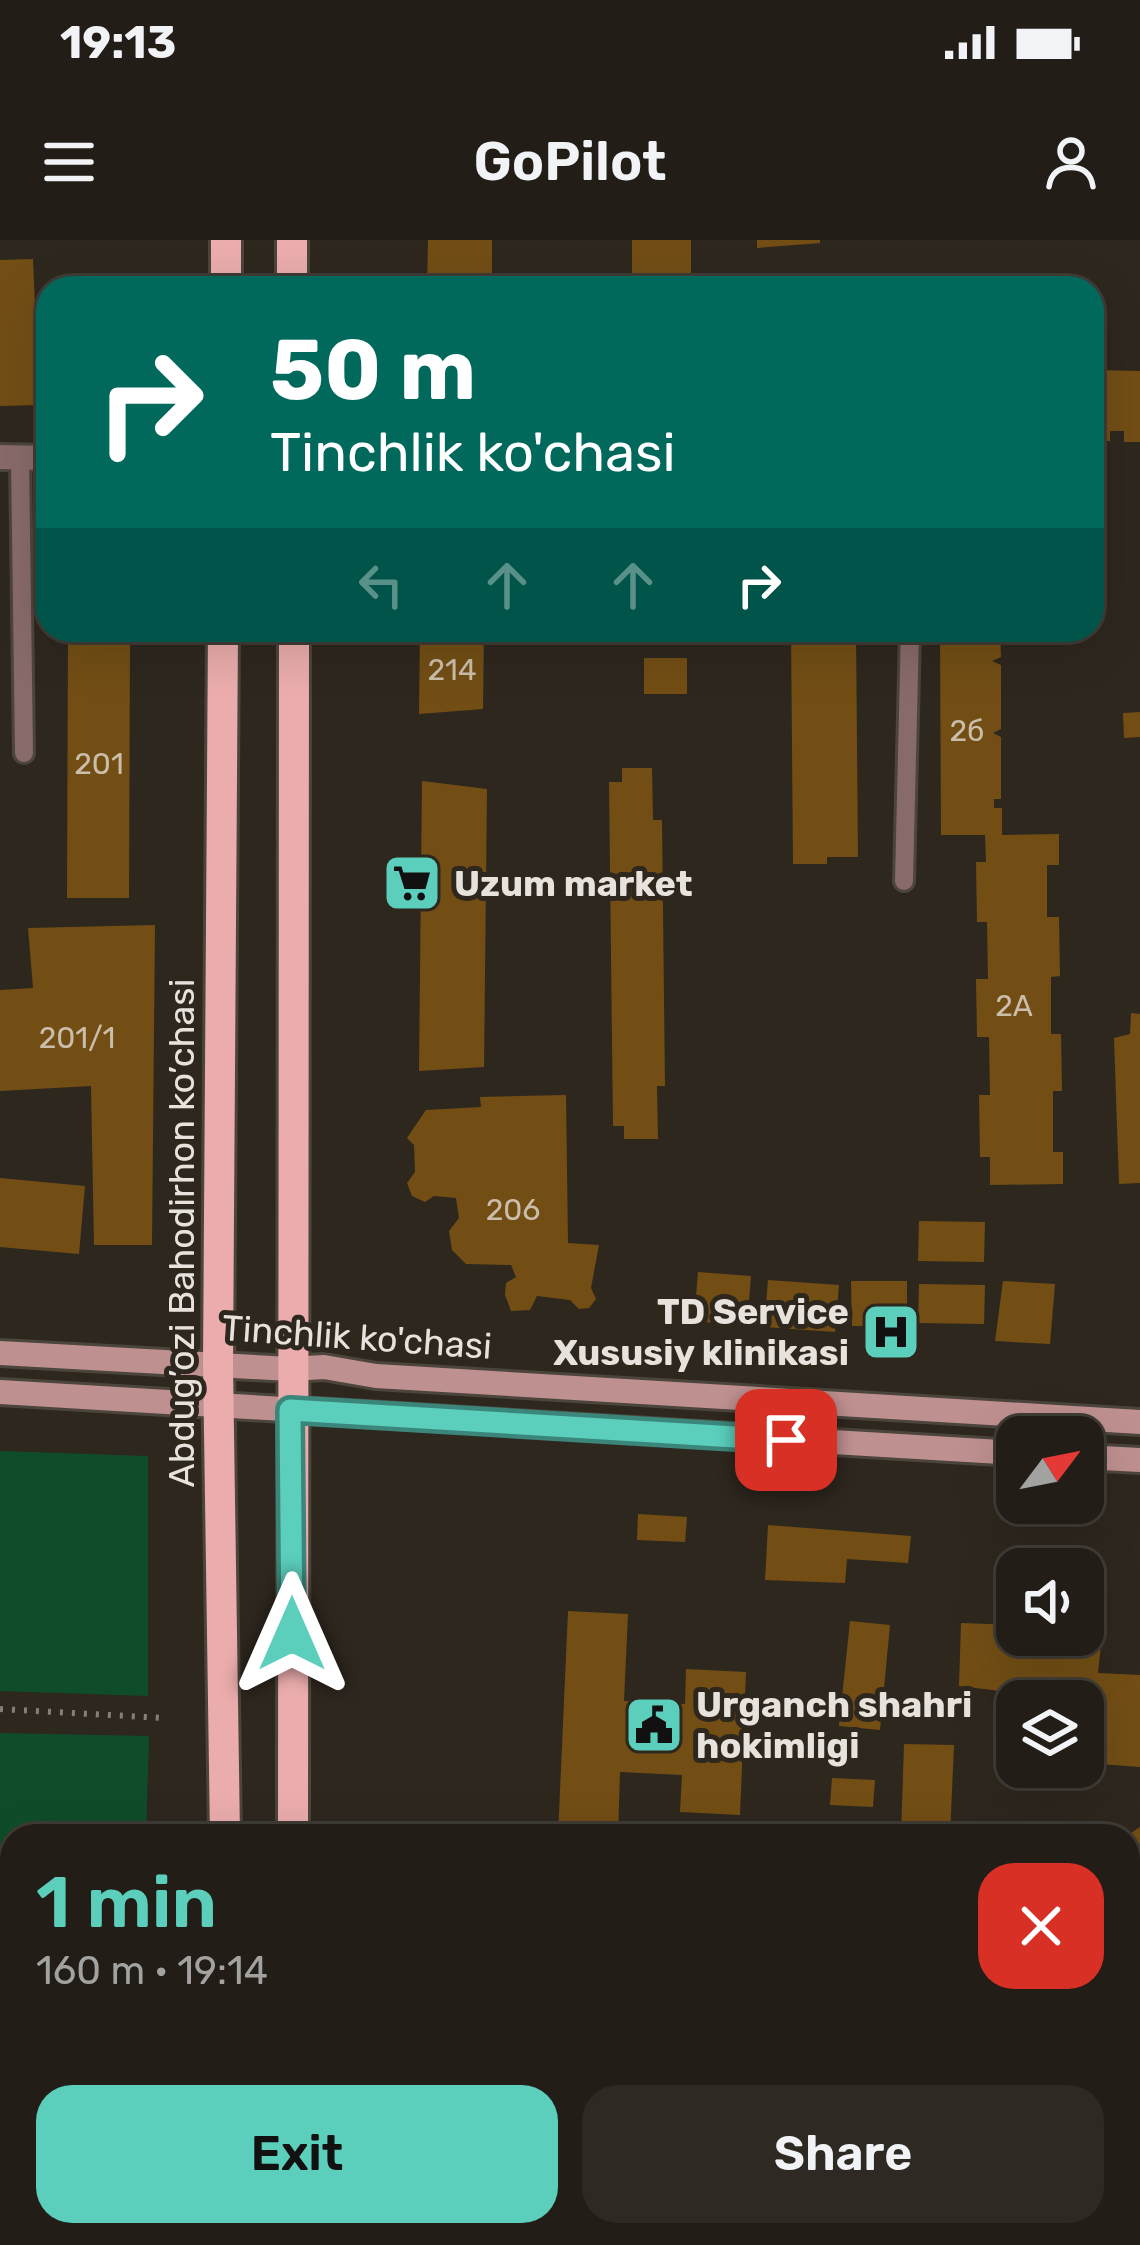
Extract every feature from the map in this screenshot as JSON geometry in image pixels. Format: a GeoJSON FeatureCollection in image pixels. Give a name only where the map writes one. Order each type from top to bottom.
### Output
{"type":"FeatureCollection","features":[{"type":"Feature","properties":{"kind":"main road"},"geometry":{"type":"LineString","coordinates":[[226,240],[226,276]]}},
{"type":"Feature","properties":{"kind":"main road"},"geometry":{"type":"LineString","coordinates":[[292,240],[292,276]]}},
{"type":"Feature","properties":{"kind":"main road","name":"Abdug’ozi Bahodirhon ko’chasi"},"geometry":{"type":"LineString","coordinates":[[223,642],[218,1406],[225,1824]]}},
{"type":"Feature","properties":{"kind":"main road"},"geometry":{"type":"LineString","coordinates":[[293,1824],[290,1370],[295,642]]}},
{"type":"Feature","properties":{"kind":"main road","name":"Tinchlik ko'chasi"},"geometry":{"type":"LineString","coordinates":[[0,1353],[290,1370],[324,1367],[376,1376],[1140,1422]]}},
{"type":"Feature","properties":{"kind":"main road"},"geometry":{"type":"LineString","coordinates":[[0,1392],[996,1452]]}},
{"type":"Feature","properties":{"kind":"main road"},"geometry":{"type":"LineString","coordinates":[[1104,1458],[1140,1460]]}},
{"type":"Feature","properties":{"kind":"lane"},"geometry":{"type":"LineString","coordinates":[[10,458],[24,753]]}},
{"type":"Feature","properties":{"kind":"lane"},"geometry":{"type":"LineString","coordinates":[[904,881],[910,642]]}},
{"type":"Feature","properties":{"kind":"path"},"geometry":{"type":"LineString","coordinates":[[0,1709],[163,1718]]}},
{"type":"Feature","properties":{"kind":"green space"},"geometry":{"type":"Polygon","coordinates":[[[0,1451],[148,1456],[148,1696],[0,1691],[0,1451]]]}},
{"type":"Feature","properties":{"kind":"green space"},"geometry":{"type":"Polygon","coordinates":[[[0,1733],[149,1736],[146,1824],[0,1824],[0,1733]]]}},
{"type":"Feature","properties":{"kind":"building"},"geometry":{"type":"Polygon","coordinates":[[[428,240],[492,240],[492,276],[427,276],[428,240]]]}},
{"type":"Feature","properties":{"kind":"building"},"geometry":{"type":"Polygon","coordinates":[[[632,240],[691,240],[691,276],[632,276],[632,240]]]}},
{"type":"Feature","properties":{"kind":"building"},"geometry":{"type":"Polygon","coordinates":[[[757,240],[820,240],[820,243],[757,248],[757,240]]]}},
{"type":"Feature","properties":{"kind":"building"},"geometry":{"type":"Polygon","coordinates":[[[33,259],[36,405],[0,406],[0,260],[33,259]]]}},
{"type":"Feature","properties":{"kind":"building"},"geometry":{"type":"Polygon","coordinates":[[[816,273],[850,273],[850,276],[768,276],[816,273]]]}},
{"type":"Feature","properties":{"kind":"building"},"geometry":{"type":"Polygon","coordinates":[[[1104,370],[1140,371],[1140,442],[1124,442],[1124,431],[1110,431],[1110,441],[1104,441],[1104,370]]]}},
{"type":"Feature","properties":{"kind":"building"},"geometry":{"type":"Polygon","coordinates":[[[68,642],[130,642],[129,898],[67,898],[68,642]]]}},
{"type":"Feature","properties":{"kind":"building"},"geometry":{"type":"Polygon","coordinates":[[[420,642],[484,642],[483,709],[419,714],[420,642]]]}},
{"type":"Feature","properties":{"kind":"building"},"geometry":{"type":"Polygon","coordinates":[[[791,642],[856,642],[858,857],[827,857],[827,864],[793,864],[791,642]]]}},
{"type":"Feature","properties":{"kind":"building"},"geometry":{"type":"Polygon","coordinates":[[[940,642],[1000,642],[1001,657],[992,661],[1001,665],[1001,729],[993,733],[1001,737],[1001,799],[994,799],[994,808],[1002,808],[1002,835],[1059,834],[1059,865],[1047,865],[1047,917],[1059,917],[1060,976],[1051,977],[1051,1034],[1061,1034],[1062,1091],[1053,1091],[1053,1152],[1063,1152],[1063,1184],[990,1185],[990,1157],[980,1157],[979,1095],[990,1095],[989,1037],[977,1037],[976,979],[988,979],[987,922],[977,922],[976,862],[986,862],[985,835],[941,835],[940,642]]]}},
{"type":"Feature","properties":{"kind":"building"},"geometry":{"type":"Polygon","coordinates":[[[644,658],[687,658],[687,694],[644,694],[644,658]]]}},
{"type":"Feature","properties":{"kind":"building"},"geometry":{"type":"Polygon","coordinates":[[[1140,712],[1140,737],[1124,738],[1123,713],[1140,712]]]}},
{"type":"Feature","properties":{"kind":"building"},"geometry":{"type":"Polygon","coordinates":[[[622,768],[652,768],[653,820],[662,820],[665,1086],[657,1086],[658,1139],[624,1139],[624,1126],[613,1126],[609,782],[622,782],[622,768]]]}},
{"type":"Feature","properties":{"kind":"building"},"geometry":{"type":"Polygon","coordinates":[[[422,781],[487,789],[484,1067],[419,1071],[422,781]]]}},
{"type":"Feature","properties":{"kind":"building"},"geometry":{"type":"Polygon","coordinates":[[[155,925],[152,1245],[94,1245],[91,1086],[0,1091],[0,990],[33,988],[28,928],[155,925]]]}},
{"type":"Feature","properties":{"kind":"building"},"geometry":{"type":"Polygon","coordinates":[[[1131,1013],[1140,1014],[1140,1183],[1119,1184],[1114,1038],[1130,1034],[1131,1013]]]}},
{"type":"Feature","properties":{"kind":"building"},"geometry":{"type":"Polygon","coordinates":[[[566,1095],[568,1243],[599,1245],[591,1288],[596,1299],[589,1308],[579,1309],[570,1300],[537,1296],[530,1310],[511,1311],[505,1295],[506,1283],[516,1277],[511,1265],[466,1264],[452,1250],[449,1231],[459,1218],[456,1198],[434,1196],[425,1202],[412,1196],[407,1183],[415,1172],[414,1145],[407,1138],[426,1110],[481,1107],[480,1097],[566,1095]]]}},
{"type":"Feature","properties":{"kind":"building"},"geometry":{"type":"Polygon","coordinates":[[[0,1178],[85,1186],[79,1254],[0,1247],[0,1178]]]}},
{"type":"Feature","properties":{"kind":"building"},"geometry":{"type":"Polygon","coordinates":[[[919,1221],[985,1222],[984,1262],[918,1261],[919,1221]]]}},
{"type":"Feature","properties":{"kind":"building"},"geometry":{"type":"Polygon","coordinates":[[[698,1272],[751,1276],[747,1326],[694,1321],[698,1272]]]}},
{"type":"Feature","properties":{"kind":"building"},"geometry":{"type":"Polygon","coordinates":[[[768,1280],[839,1285],[835,1332],[764,1327],[768,1280]]]}},
{"type":"Feature","properties":{"kind":"building"},"geometry":{"type":"Polygon","coordinates":[[[851,1281],[907,1281],[907,1326],[852,1326],[851,1281]]]}},
{"type":"Feature","properties":{"kind":"building"},"geometry":{"type":"Polygon","coordinates":[[[1003,1281],[1055,1284],[1050,1344],[995,1341],[1003,1281]]]}},
{"type":"Feature","properties":{"kind":"building"},"geometry":{"type":"Polygon","coordinates":[[[919,1284],[985,1285],[984,1324],[918,1323],[919,1284]]]}},
{"type":"Feature","properties":{"kind":"building"},"geometry":{"type":"Polygon","coordinates":[[[638,1514],[687,1517],[685,1542],[637,1540],[638,1514]]]}},
{"type":"Feature","properties":{"kind":"building"},"geometry":{"type":"Polygon","coordinates":[[[768,1525],[911,1536],[908,1563],[847,1559],[845,1583],[765,1580],[768,1525]]]}},
{"type":"Feature","properties":{"kind":"building","name":"Urganch shahri hokimligi"},"geometry":{"type":"Polygon","coordinates":[[[568,1611],[628,1614],[624,1701],[685,1704],[686,1669],[746,1672],[740,1815],[680,1812],[682,1775],[620,1772],[618,1824],[559,1824],[568,1611]]]}},
{"type":"Feature","properties":{"kind":"building"},"geometry":{"type":"Polygon","coordinates":[[[850,1621],[890,1625],[880,1730],[839,1726],[850,1621]]]}},
{"type":"Feature","properties":{"kind":"building"},"geometry":{"type":"Polygon","coordinates":[[[961,1623],[996,1624],[996,1656],[1100,1656],[1098,1673],[1140,1675],[1140,1767],[1104,1764],[1104,1680],[996,1680],[996,1690],[959,1686],[961,1623]]]}},
{"type":"Feature","properties":{"kind":"building"},"geometry":{"type":"Polygon","coordinates":[[[904,1744],[954,1745],[951,1824],[901,1824],[904,1744]]]}},
{"type":"Feature","properties":{"kind":"building"},"geometry":{"type":"Polygon","coordinates":[[[832,1778],[875,1780],[873,1807],[830,1805],[832,1778]]]}},
{"type":"Feature","properties":{"kind":"place","name":"Uzum market"},"geometry":{"type":"Point","coordinates":[412,883]}},
{"type":"Feature","properties":{"kind":"place","name":"TD Service Xususiy klinikasi"},"geometry":{"type":"Point","coordinates":[891,1332]}},
{"type":"Feature","properties":{"kind":"place","name":"Urganch shahri hokimligi"},"geometry":{"type":"Point","coordinates":[654,1725]}},
{"type":"Feature","properties":{"kind":"route"},"geometry":{"type":"LineString","coordinates":[[292,1634],[290,1410],[786,1440]]}}]}
